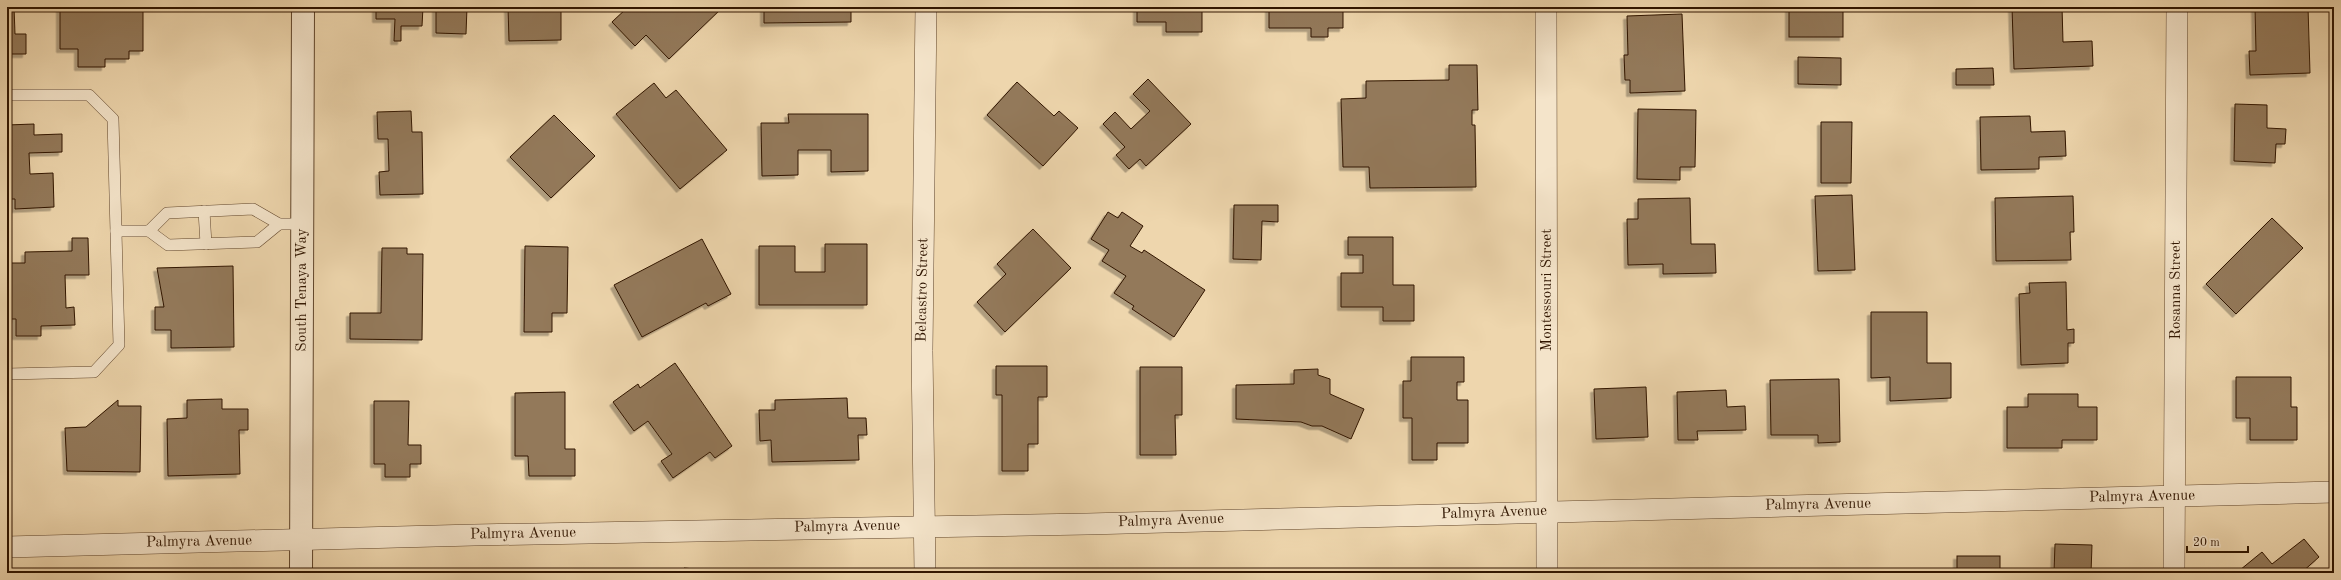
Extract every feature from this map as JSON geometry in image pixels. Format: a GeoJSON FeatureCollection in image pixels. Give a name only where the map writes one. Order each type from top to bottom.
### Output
{"type":"FeatureCollection","features":[{"type":"Feature","properties":{"kind":"street","name":"South Tenaya Way"},"geometry":{"type":"LineString","coordinates":[[301,573],[303,7]]}},
{"type":"Feature","properties":{"kind":"street","name":"Belcastro Street"},"geometry":{"type":"LineString","coordinates":[[925,573],[922,351],[926,7]]}},
{"type":"Feature","properties":{"kind":"street","name":"Montessouri Street"},"geometry":{"type":"LineString","coordinates":[[1546,7],[1547,573]]}},
{"type":"Feature","properties":{"kind":"street","name":"Rosanna Street"},"geometry":{"type":"LineString","coordinates":[[2174,573],[2177,7]]}},
{"type":"Feature","properties":{"kind":"street","name":"Palmyra Avenue"},"geometry":{"type":"LineString","coordinates":[[7,547],[2334,492]]}},
{"type":"Feature","properties":{"kind":"lane"},"geometry":{"type":"LineString","coordinates":[[7,95],[88,95],[113,119],[119,345],[94,372],[7,374]]}},
{"type":"Feature","properties":{"kind":"lane"},"geometry":{"type":"LineString","coordinates":[[148,231],[167,213],[204,211],[253,209],[279,224],[303,224]]}},
{"type":"Feature","properties":{"kind":"lane"},"geometry":{"type":"LineString","coordinates":[[204,211],[206,244]]}},
{"type":"Feature","properties":{"kind":"lane"},"geometry":{"type":"LineString","coordinates":[[116,231],[148,231],[168,245],[257,242],[279,224]]}},
{"type":"Feature","properties":{"kind":"building"},"geometry":{"type":"Polygon","coordinates":[[[7,7],[14,7],[15,34],[26,34],[26,54],[7,54],[7,7]]]}},
{"type":"Feature","properties":{"kind":"building"},"geometry":{"type":"Polygon","coordinates":[[[60,7],[143,7],[143,51],[129,51],[129,59],[105,59],[105,67],[78,67],[78,49],[60,49],[60,7]]]}},
{"type":"Feature","properties":{"kind":"building"},"geometry":{"type":"Polygon","coordinates":[[[376,7],[423,7],[422,26],[401,26],[401,41],[394,41],[395,19],[376,19],[376,7]]]}},
{"type":"Feature","properties":{"kind":"building"},"geometry":{"type":"Polygon","coordinates":[[[436,7],[467,7],[466,34],[436,33],[436,7]]]}},
{"type":"Feature","properties":{"kind":"building"},"geometry":{"type":"Polygon","coordinates":[[[508,7],[561,7],[561,40],[509,41],[508,7]]]}},
{"type":"Feature","properties":{"kind":"building"},"geometry":{"type":"Polygon","coordinates":[[[628,7],[723,7],[669,59],[646,35],[635,46],[612,22],[628,7]]]}},
{"type":"Feature","properties":{"kind":"building"},"geometry":{"type":"Polygon","coordinates":[[[764,7],[851,7],[851,22],[764,23],[764,7]]]}},
{"type":"Feature","properties":{"kind":"building"},"geometry":{"type":"Polygon","coordinates":[[[1137,7],[1202,7],[1202,32],[1166,32],[1166,22],[1137,22],[1137,7]]]}},
{"type":"Feature","properties":{"kind":"building"},"geometry":{"type":"Polygon","coordinates":[[[1269,7],[1343,7],[1343,28],[1328,28],[1328,37],[1311,37],[1311,28],[1269,28],[1269,7]]]}},
{"type":"Feature","properties":{"kind":"building"},"geometry":{"type":"Polygon","coordinates":[[[1789,7],[1843,7],[1843,37],[1789,37],[1789,7]]]}},
{"type":"Feature","properties":{"kind":"building"},"geometry":{"type":"Polygon","coordinates":[[[2012,7],[2062,7],[2063,42],[2092,41],[2093,66],[2014,69],[2012,7]]]}},
{"type":"Feature","properties":{"kind":"building"},"geometry":{"type":"Polygon","coordinates":[[[2255,7],[2308,7],[2310,73],[2250,75],[2249,51],[2256,51],[2255,7]]]}},
{"type":"Feature","properties":{"kind":"building"},"geometry":{"type":"Polygon","coordinates":[[[1682,14],[1685,91],[1630,93],[1630,80],[1625,80],[1624,55],[1628,55],[1627,16],[1682,14]]]}},
{"type":"Feature","properties":{"kind":"building"},"geometry":{"type":"Polygon","coordinates":[[[1798,57],[1841,58],[1841,85],[1798,84],[1798,57]]]}},
{"type":"Feature","properties":{"kind":"building"},"geometry":{"type":"Polygon","coordinates":[[[1449,65],[1477,65],[1478,110],[1472,110],[1472,125],[1475,125],[1476,187],[1370,188],[1369,167],[1343,167],[1341,99],[1366,98],[1366,81],[1449,80],[1449,65]]]}},
{"type":"Feature","properties":{"kind":"building"},"geometry":{"type":"Polygon","coordinates":[[[1993,68],[1994,85],[1956,85],[1956,69],[1993,68]]]}},
{"type":"Feature","properties":{"kind":"building"},"geometry":{"type":"Polygon","coordinates":[[[1148,79],[1191,124],[1146,166],[1140,159],[1129,169],[1116,155],[1125,147],[1103,124],[1115,112],[1131,129],[1150,111],[1133,94],[1148,79]]]}},
{"type":"Feature","properties":{"kind":"building"},"geometry":{"type":"Polygon","coordinates":[[[1017,82],[1054,116],[1059,111],[1078,128],[1043,166],[987,115],[1017,82]]]}},
{"type":"Feature","properties":{"kind":"building"},"geometry":{"type":"Polygon","coordinates":[[[654,83],[666,98],[676,90],[727,150],[680,189],[616,114],[654,83]]]}},
{"type":"Feature","properties":{"kind":"building"},"geometry":{"type":"Polygon","coordinates":[[[2235,104],[2267,105],[2267,128],[2286,129],[2285,144],[2276,144],[2275,163],[2234,161],[2235,104]]]}},
{"type":"Feature","properties":{"kind":"building"},"geometry":{"type":"Polygon","coordinates":[[[1638,109],[1696,110],[1695,167],[1680,167],[1680,180],[1637,179],[1638,109]]]}},
{"type":"Feature","properties":{"kind":"building"},"geometry":{"type":"Polygon","coordinates":[[[411,111],[412,132],[422,132],[423,194],[380,195],[379,172],[389,171],[388,139],[378,139],[377,112],[411,111]]]}},
{"type":"Feature","properties":{"kind":"building"},"geometry":{"type":"Polygon","coordinates":[[[788,114],[868,114],[868,171],[831,172],[831,150],[798,150],[798,175],[762,176],[761,123],[789,123],[788,114]]]}},
{"type":"Feature","properties":{"kind":"building"},"geometry":{"type":"Polygon","coordinates":[[[554,115],[595,156],[551,198],[510,157],[554,115]]]}},
{"type":"Feature","properties":{"kind":"building"},"geometry":{"type":"Polygon","coordinates":[[[2030,116],[2031,132],[2065,131],[2066,156],[2039,157],[2039,169],[1981,170],[1980,117],[2030,116]]]}},
{"type":"Feature","properties":{"kind":"building"},"geometry":{"type":"Polygon","coordinates":[[[1821,122],[1852,122],[1851,183],[1821,183],[1821,122]]]}},
{"type":"Feature","properties":{"kind":"building"},"geometry":{"type":"Polygon","coordinates":[[[34,124],[34,135],[62,134],[62,152],[29,153],[30,174],[53,173],[54,207],[15,209],[15,199],[7,199],[7,125],[34,124]]]}},
{"type":"Feature","properties":{"kind":"building"},"geometry":{"type":"Polygon","coordinates":[[[1852,195],[1855,270],[1818,271],[1815,196],[1852,195]]]}},
{"type":"Feature","properties":{"kind":"building"},"geometry":{"type":"Polygon","coordinates":[[[2073,196],[2074,232],[2070,232],[2071,260],[1996,261],[1995,198],[2073,196]]]}},
{"type":"Feature","properties":{"kind":"building"},"geometry":{"type":"Polygon","coordinates":[[[1690,198],[1691,244],[1715,244],[1716,273],[1663,274],[1663,264],[1628,265],[1627,219],[1638,219],[1638,199],[1690,198]]]}},
{"type":"Feature","properties":{"kind":"building"},"geometry":{"type":"Polygon","coordinates":[[[1234,205],[1278,205],[1278,222],[1262,221],[1261,260],[1233,259],[1234,205]]]}},
{"type":"Feature","properties":{"kind":"building"},"geometry":{"type":"Polygon","coordinates":[[[1108,212],[1118,218],[1122,212],[1143,226],[1130,246],[1142,253],[1144,250],[1205,290],[1174,337],[1132,309],[1134,306],[1114,293],[1126,276],[1102,261],[1109,250],[1091,239],[1108,212]]]}},
{"type":"Feature","properties":{"kind":"building"},"geometry":{"type":"Polygon","coordinates":[[[2272,218],[2303,248],[2236,314],[2206,284],[2272,218]]]}},
{"type":"Feature","properties":{"kind":"building"},"geometry":{"type":"Polygon","coordinates":[[[1033,229],[1071,268],[1005,332],[977,302],[1006,274],[997,264],[1033,229]]]}},
{"type":"Feature","properties":{"kind":"building"},"geometry":{"type":"Polygon","coordinates":[[[1348,237],[1393,237],[1393,285],[1414,285],[1414,321],[1383,321],[1383,307],[1341,307],[1341,273],[1363,273],[1363,255],[1348,255],[1348,237]]]}},
{"type":"Feature","properties":{"kind":"building"},"geometry":{"type":"Polygon","coordinates":[[[72,238],[88,238],[89,275],[65,275],[66,308],[74,307],[75,325],[41,326],[41,336],[16,336],[16,319],[7,319],[7,263],[25,263],[25,252],[72,251],[72,238]]]}},
{"type":"Feature","properties":{"kind":"building"},"geometry":{"type":"Polygon","coordinates":[[[702,239],[731,294],[708,306],[706,303],[642,337],[614,285],[702,239]]]}},
{"type":"Feature","properties":{"kind":"building"},"geometry":{"type":"Polygon","coordinates":[[[825,244],[867,244],[867,305],[759,305],[759,246],[795,246],[795,272],[825,272],[825,244]]]}},
{"type":"Feature","properties":{"kind":"building"},"geometry":{"type":"Polygon","coordinates":[[[525,246],[568,247],[567,313],[552,313],[552,332],[524,332],[525,246]]]}},
{"type":"Feature","properties":{"kind":"building"},"geometry":{"type":"Polygon","coordinates":[[[382,248],[407,248],[407,254],[423,254],[422,340],[350,339],[350,313],[381,313],[382,248]]]}},
{"type":"Feature","properties":{"kind":"building"},"geometry":{"type":"Polygon","coordinates":[[[233,266],[234,347],[171,348],[171,330],[155,330],[155,307],[164,307],[157,268],[233,266]]]}},
{"type":"Feature","properties":{"kind":"building"},"geometry":{"type":"Polygon","coordinates":[[[2066,282],[2067,330],[2074,329],[2074,343],[2068,343],[2068,363],[2021,365],[2019,294],[2030,293],[2029,283],[2066,282]]]}},
{"type":"Feature","properties":{"kind":"building"},"geometry":{"type":"Polygon","coordinates":[[[1871,312],[1927,312],[1927,363],[1951,363],[1951,398],[1890,401],[1890,377],[1871,378],[1871,312]]]}},
{"type":"Feature","properties":{"kind":"building"},"geometry":{"type":"Polygon","coordinates":[[[1411,357],[1464,357],[1464,382],[1457,382],[1457,400],[1468,400],[1468,443],[1437,443],[1437,460],[1412,460],[1412,418],[1403,418],[1403,381],[1411,381],[1411,357]]]}},
{"type":"Feature","properties":{"kind":"building"},"geometry":{"type":"Polygon","coordinates":[[[675,363],[732,446],[715,458],[710,452],[673,478],[661,461],[672,454],[648,421],[634,431],[613,402],[638,384],[640,388],[675,363]]]}},
{"type":"Feature","properties":{"kind":"building"},"geometry":{"type":"Polygon","coordinates":[[[996,366],[1047,366],[1047,397],[1038,397],[1038,444],[1028,444],[1028,471],[1002,471],[1002,395],[996,395],[996,366]]]}},
{"type":"Feature","properties":{"kind":"building"},"geometry":{"type":"Polygon","coordinates":[[[1140,367],[1182,367],[1182,415],[1175,415],[1176,455],[1140,455],[1140,367]]]}},
{"type":"Feature","properties":{"kind":"building"},"geometry":{"type":"Polygon","coordinates":[[[1318,369],[1318,375],[1330,379],[1330,394],[1364,409],[1351,439],[1322,426],[1312,426],[1301,422],[1236,419],[1236,385],[1294,384],[1294,370],[1318,369]]]}},
{"type":"Feature","properties":{"kind":"building"},"geometry":{"type":"Polygon","coordinates":[[[2236,377],[2291,377],[2291,407],[2297,407],[2297,440],[2250,440],[2250,418],[2236,418],[2236,377]]]}},
{"type":"Feature","properties":{"kind":"building"},"geometry":{"type":"Polygon","coordinates":[[[1839,379],[1840,442],[1818,443],[1818,435],[1771,435],[1770,380],[1839,379]]]}},
{"type":"Feature","properties":{"kind":"building"},"geometry":{"type":"Polygon","coordinates":[[[1646,387],[1648,437],[1596,439],[1594,389],[1646,387]]]}},
{"type":"Feature","properties":{"kind":"building"},"geometry":{"type":"Polygon","coordinates":[[[1726,390],[1727,407],[1745,406],[1746,430],[1697,431],[1698,440],[1678,440],[1677,392],[1726,390]]]}},
{"type":"Feature","properties":{"kind":"building"},"geometry":{"type":"Polygon","coordinates":[[[565,392],[565,449],[575,449],[575,476],[529,476],[528,456],[515,456],[515,393],[565,392]]]}},
{"type":"Feature","properties":{"kind":"building"},"geometry":{"type":"Polygon","coordinates":[[[2028,394],[2078,394],[2078,407],[2097,407],[2097,440],[2062,440],[2062,448],[2007,448],[2007,407],[2028,407],[2028,394]]]}},
{"type":"Feature","properties":{"kind":"building"},"geometry":{"type":"Polygon","coordinates":[[[847,398],[848,418],[866,418],[867,435],[858,435],[859,460],[772,462],[771,440],[760,441],[759,410],[775,410],[775,400],[847,398]]]}},
{"type":"Feature","properties":{"kind":"building"},"geometry":{"type":"Polygon","coordinates":[[[222,399],[222,409],[248,409],[248,430],[239,430],[240,474],[168,476],[167,419],[187,418],[187,400],[222,399]]]}},
{"type":"Feature","properties":{"kind":"building"},"geometry":{"type":"Polygon","coordinates":[[[118,400],[118,406],[141,406],[140,472],[67,471],[65,428],[86,427],[118,400]]]}},
{"type":"Feature","properties":{"kind":"building"},"geometry":{"type":"Polygon","coordinates":[[[374,401],[409,401],[408,445],[421,445],[421,464],[410,464],[410,477],[385,477],[385,464],[374,464],[374,401]]]}},
{"type":"Feature","properties":{"kind":"building"},"geometry":{"type":"Polygon","coordinates":[[[2304,539],[2319,557],[2301,573],[2242,573],[2240,570],[2262,552],[2272,564],[2304,539]]]}},
{"type":"Feature","properties":{"kind":"building"},"geometry":{"type":"Polygon","coordinates":[[[2055,544],[2092,545],[2091,573],[2054,573],[2055,544]]]}},
{"type":"Feature","properties":{"kind":"building"},"geometry":{"type":"Polygon","coordinates":[[[1957,556],[2000,556],[2000,573],[1957,573],[1957,556]]]}},
{"type":"Feature","properties":{"kind":"building"},"geometry":{"type":"Polygon","coordinates":[[[684,568],[726,572],[683,573],[684,568]]]}},
{"type":"Feature","properties":{"kind":"building"},"geometry":{"type":"Polygon","coordinates":[[[1912,569],[1939,569],[1939,573],[1912,573],[1912,569]]]}}]}
